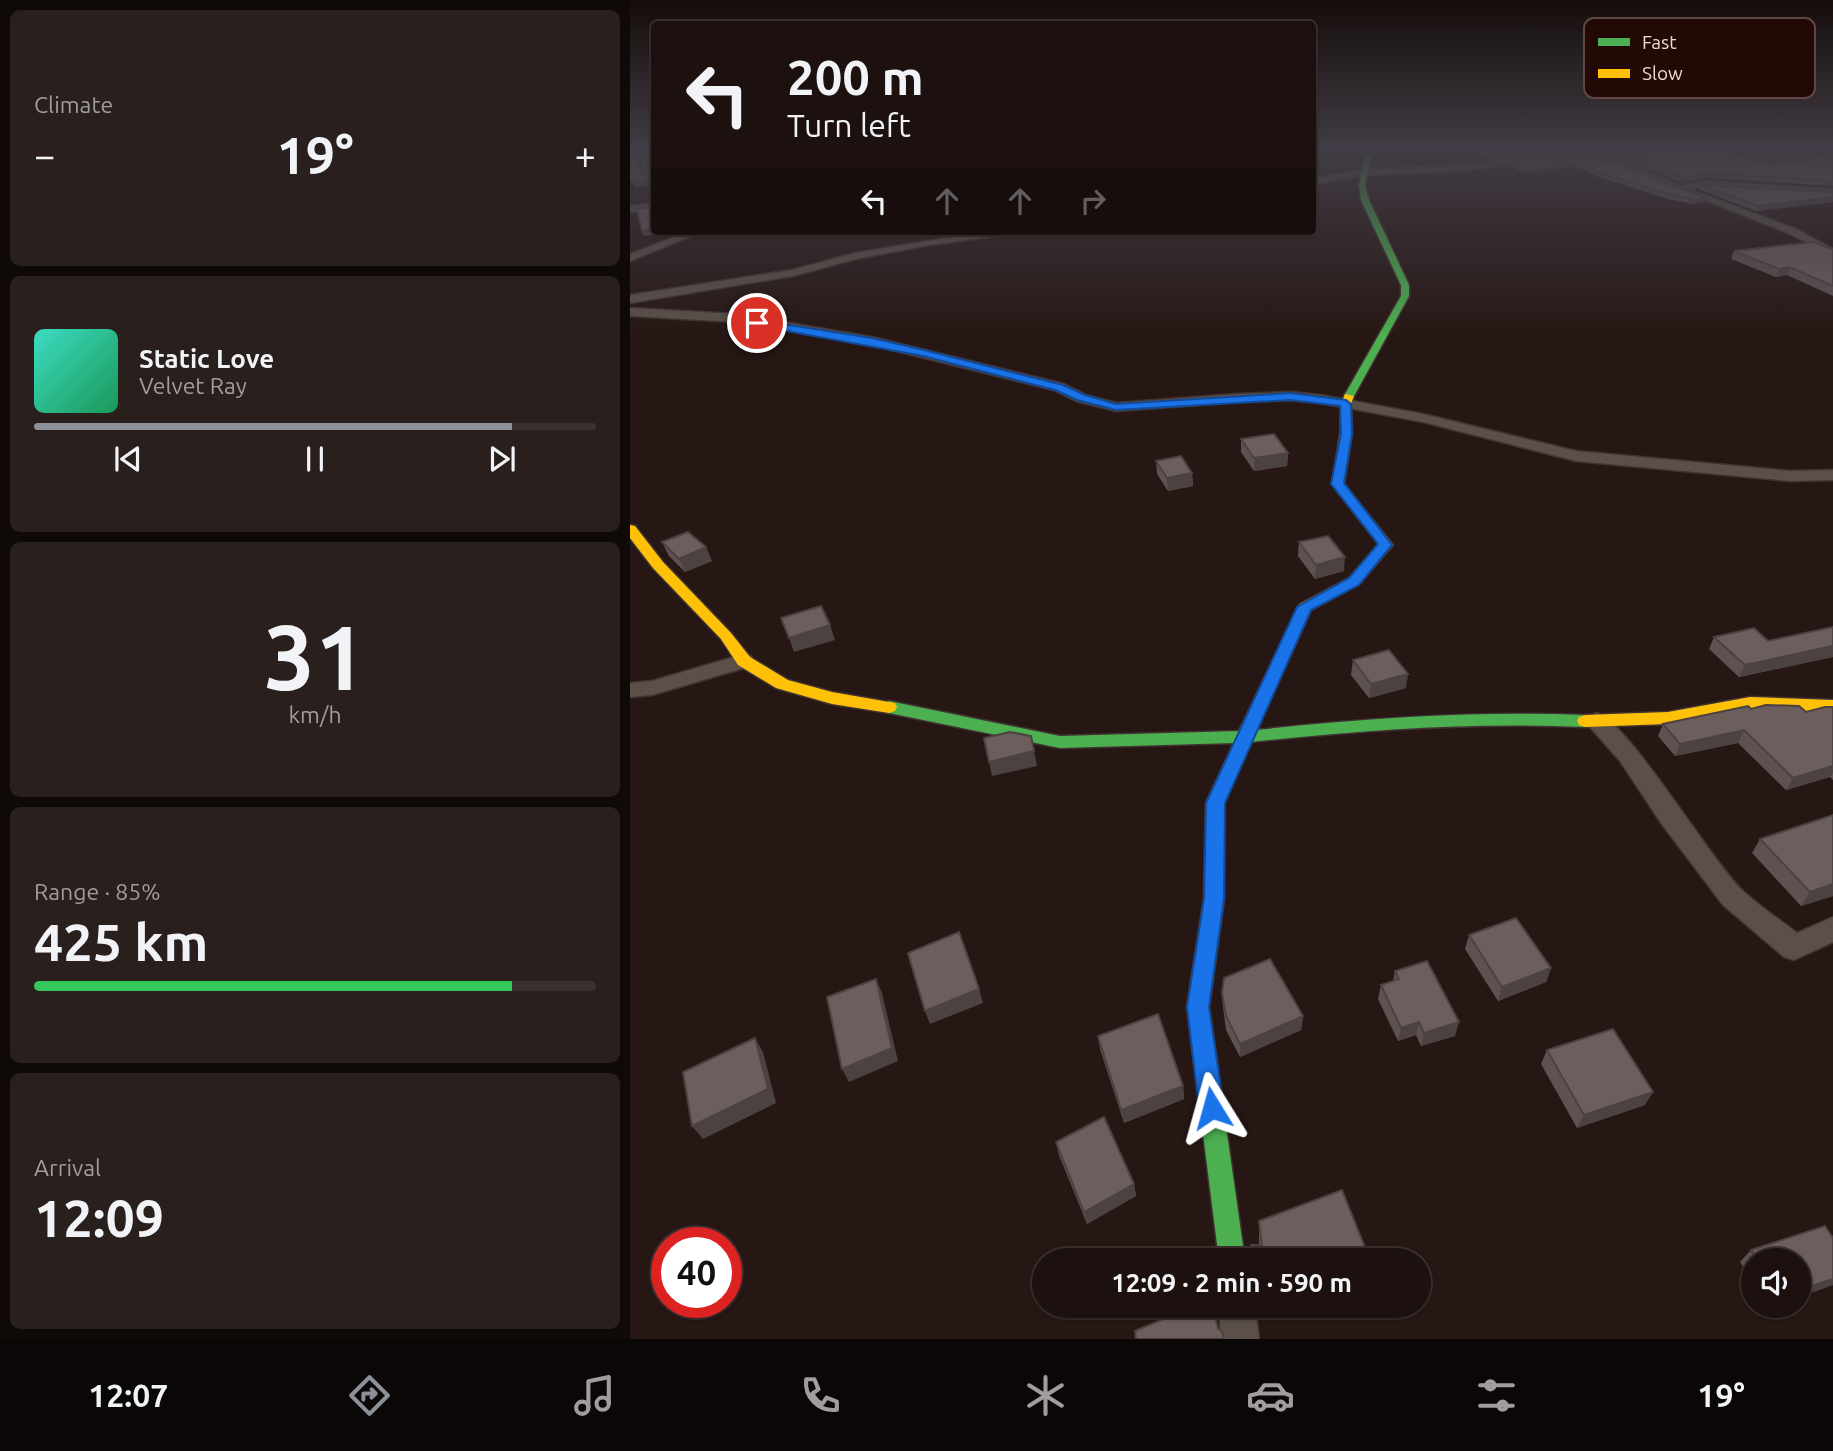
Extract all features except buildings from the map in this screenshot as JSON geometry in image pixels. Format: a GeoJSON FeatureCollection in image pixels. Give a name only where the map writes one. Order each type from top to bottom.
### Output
{"type":"FeatureCollection","features":[{"type":"Feature","properties":{"kind":"street"},"geometry":{"type":"LineString","coordinates":[[1230,1248],[1198,1007],[1214,899],[1215,803],[1305,607],[1354,582],[1386,545],[1338,484],[1346,434],[1346,404],[1358,376],[1405,296],[1405,285],[1370,211]]}},
{"type":"Feature","properties":{"kind":"street"},"geometry":{"type":"LineString","coordinates":[[1741,211],[1792,231],[1833,253]]}},
{"type":"Feature","properties":{"kind":"street"},"geometry":{"type":"LineString","coordinates":[[630,258],[689,235]]}},
{"type":"Feature","properties":{"kind":"street"},"geometry":{"type":"LineString","coordinates":[[630,299],[793,273],[855,256],[984,235]]}},
{"type":"Feature","properties":{"kind":"street"},"geometry":{"type":"LineString","coordinates":[[630,312],[737,318],[872,341],[1059,387],[1081,398],[1116,407],[1290,396],[1423,418],[1576,456],[1790,476],[1833,475]]}},
{"type":"Feature","properties":{"kind":"street"},"geometry":{"type":"LineString","coordinates":[[630,529],[658,565],[726,636],[744,661],[782,684],[832,698],[905,709],[1060,742],[1246,737],[1336,727],[1435,721],[1668,718],[1750,703],[1833,706]]}},
{"type":"Feature","properties":{"kind":"street"},"geometry":{"type":"LineString","coordinates":[[630,690],[652,688],[744,661]]}},
{"type":"Feature","properties":{"kind":"street"},"geometry":{"type":"LineString","coordinates":[[1597,721],[1628,755],[1670,816],[1732,897],[1794,948],[1833,929]]}},
{"type":"Feature","properties":{"kind":"street"},"geometry":{"type":"LineString","coordinates":[[1238,1318],[1240,1339]]}},
{"type":"Feature","properties":{"kind":"traffic: fast"},"geometry":{"type":"LineString","coordinates":[[1349,396],[1405,296],[1405,285],[1370,211]]}},
{"type":"Feature","properties":{"kind":"traffic: fast"},"geometry":{"type":"LineString","coordinates":[[1230,1248],[1198,1007],[1214,899],[1215,803],[1262,700]]}},
{"type":"Feature","properties":{"kind":"traffic: fast"},"geometry":{"type":"LineString","coordinates":[[889,707],[1060,742],[1246,737],[1336,727],[1514,718],[1585,721]]}},
{"type":"Feature","properties":{"kind":"traffic: slow"},"geometry":{"type":"LineString","coordinates":[[1262,700],[1305,607],[1354,581],[1386,545],[1338,484],[1349,396]]}},
{"type":"Feature","properties":{"kind":"traffic: slow"},"geometry":{"type":"LineString","coordinates":[[630,529],[658,565],[726,636],[744,661],[782,684],[832,698],[889,707]]}},
{"type":"Feature","properties":{"kind":"traffic: slow"},"geometry":{"type":"LineString","coordinates":[[1585,721],[1668,718],[1750,703],[1833,706]]}},
{"type":"Feature","properties":{"kind":"route"},"geometry":{"type":"LineString","coordinates":[[757,323],[872,341],[924,353],[1059,387],[1081,398],[1116,407],[1290,396],[1346,404],[1346,434],[1338,484],[1386,545],[1354,582],[1305,607],[1215,803],[1214,899],[1198,1007],[1212,1108]]}}]}
